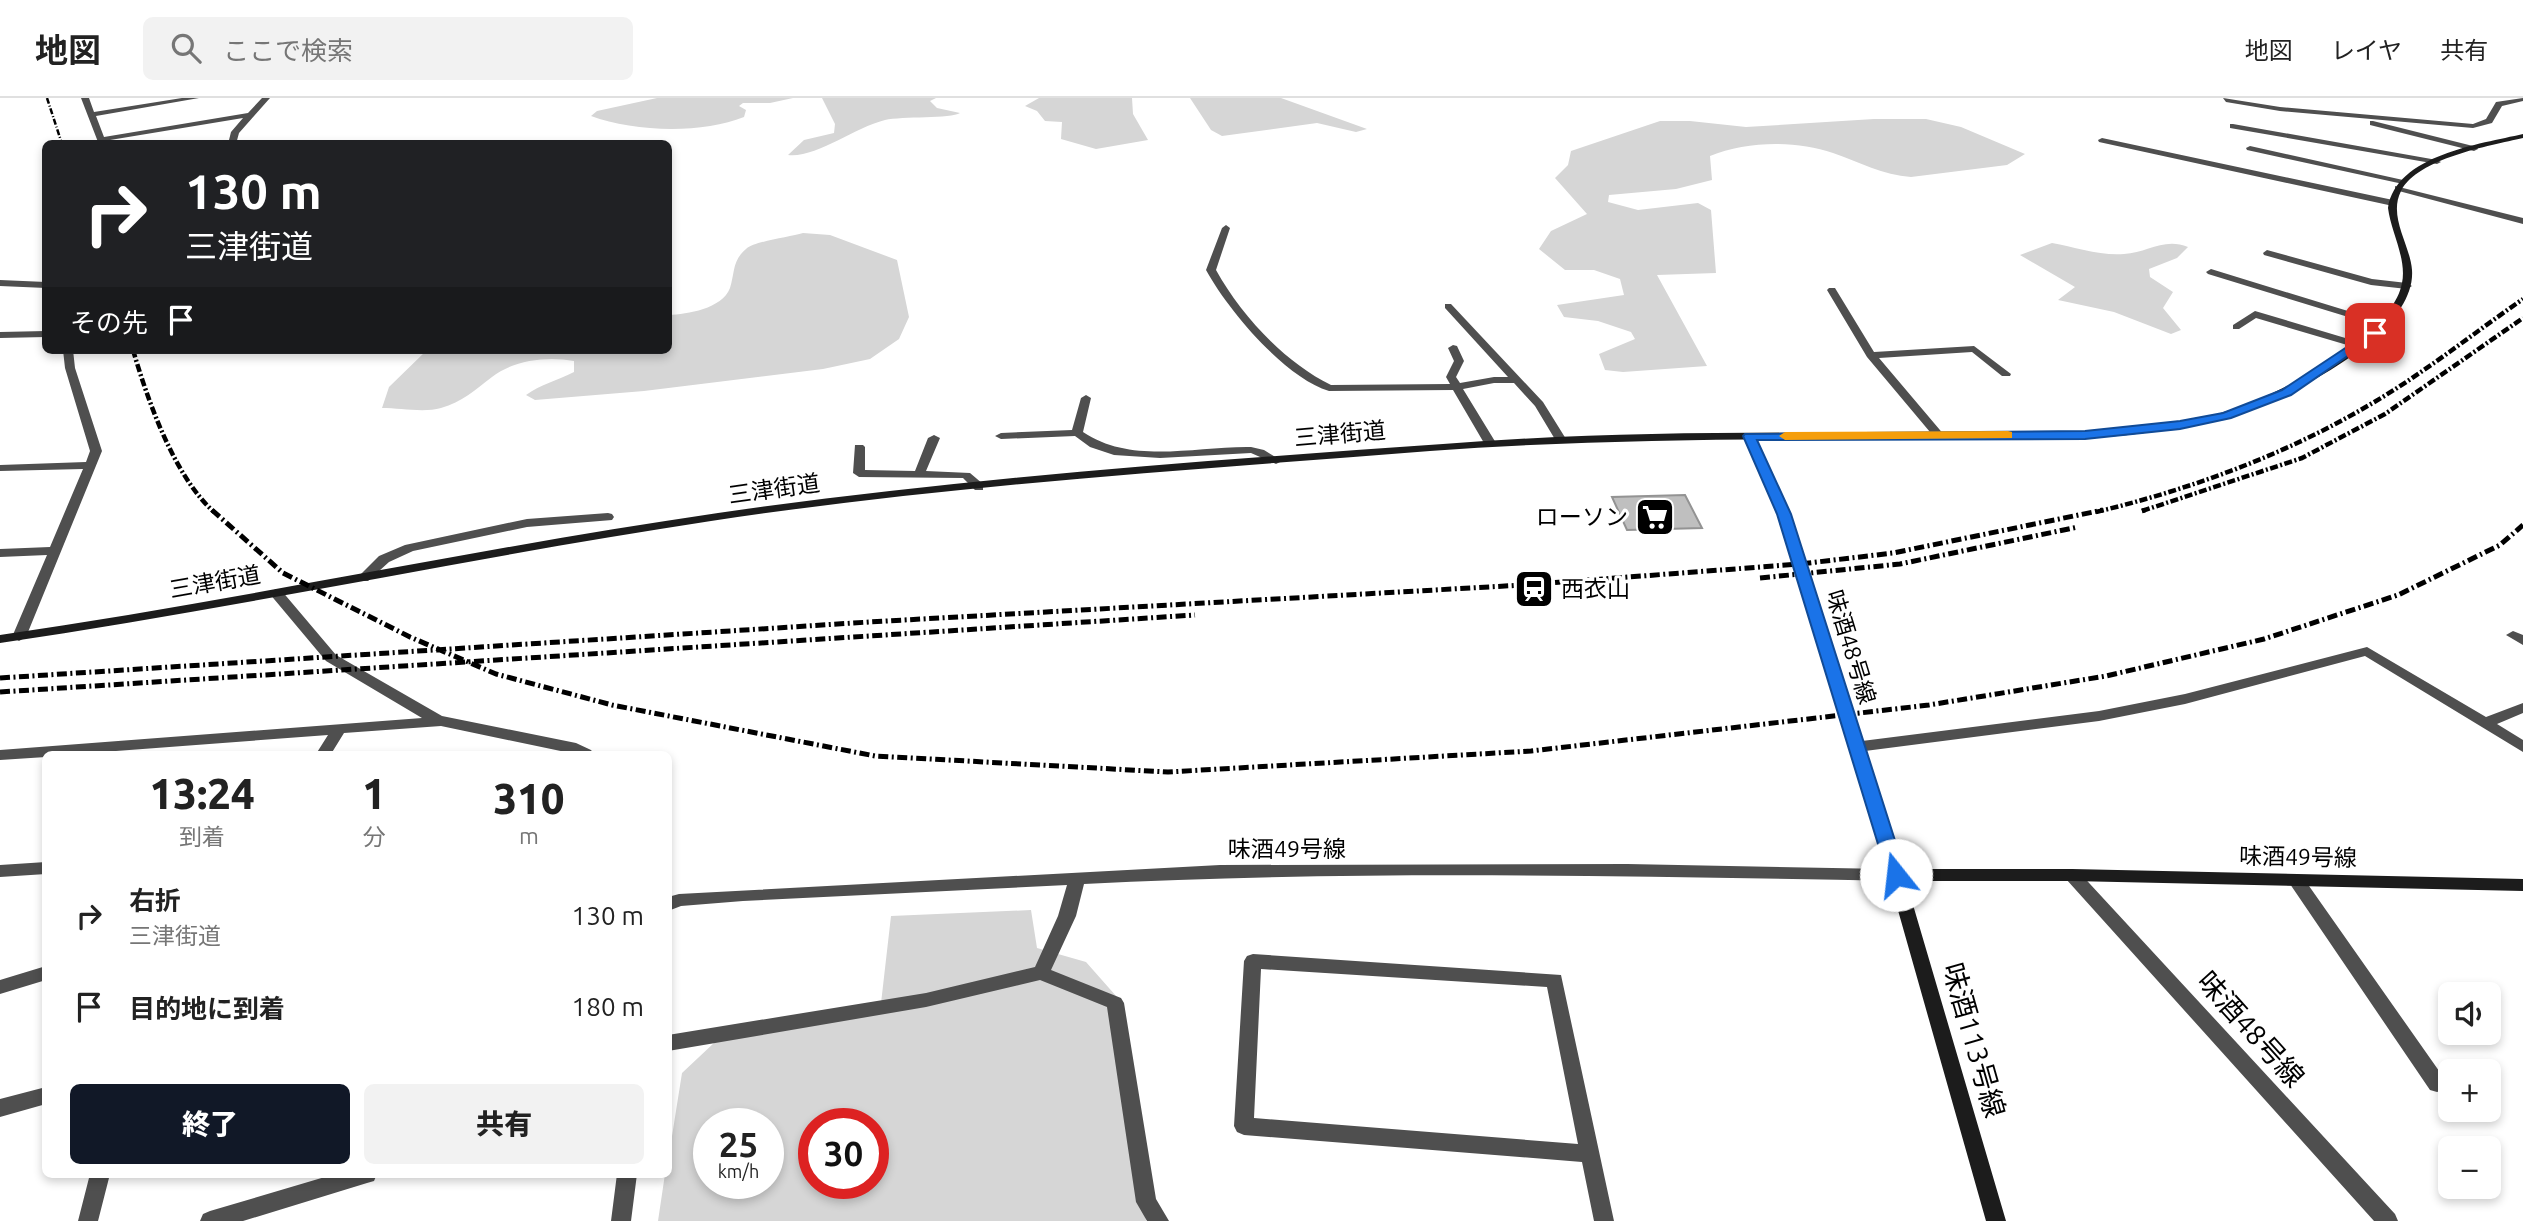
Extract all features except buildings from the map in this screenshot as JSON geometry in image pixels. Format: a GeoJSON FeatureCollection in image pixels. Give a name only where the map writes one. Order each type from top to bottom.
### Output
{"type":"FeatureCollection","features":[{"type":"Feature","properties":{"kind":"street"},"geometry":{"type":"LineString","coordinates":[[85,98],[101,140],[250,115]]}},
{"type":"Feature","properties":{"kind":"street"},"geometry":{"type":"LineString","coordinates":[[92,115],[195,98]]}},
{"type":"Feature","properties":{"kind":"street"},"geometry":{"type":"LineString","coordinates":[[233,140],[235,132],[266,98]]}},
{"type":"Feature","properties":{"kind":"street"},"geometry":{"type":"LineString","coordinates":[[2280,98],[2474,149]]}},
{"type":"Feature","properties":{"kind":"street"},"geometry":{"type":"LineString","coordinates":[[2226,100],[2473,126],[2489,121],[2499,104],[2523,99]]}},
{"type":"Feature","properties":{"kind":"street"},"geometry":{"type":"LineString","coordinates":[[2233,126],[2437,162]]}},
{"type":"Feature","properties":{"kind":"street"},"geometry":{"type":"LineString","coordinates":[[2267,253],[2371,282],[2407,286],[2406,259],[2393,216],[2393,203],[2400,185],[2437,162],[2523,136]]}},
{"type":"Feature","properties":{"kind":"street"},"geometry":{"type":"LineString","coordinates":[[2102,140],[2393,203]]}},
{"type":"Feature","properties":{"kind":"street"},"geometry":{"type":"LineString","coordinates":[[2249,149],[2400,185],[2523,221]]}},
{"type":"Feature","properties":{"kind":"street"},"geometry":{"type":"LineString","coordinates":[[1226,228],[1211,270],[1217,284],[1269,342],[1312,382],[1329,388],[1457,387],[1494,380],[1517,380]]}},
{"type":"Feature","properties":{"kind":"street"},"geometry":{"type":"LineString","coordinates":[[2211,272],[2384,325]]}},
{"type":"Feature","properties":{"kind":"street"},"geometry":{"type":"LineString","coordinates":[[0,283],[42,285]]}},
{"type":"Feature","properties":{"kind":"street","name":"三津街道"},"geometry":{"type":"LineString","coordinates":[[0,639],[817,503],[979,487],[1560,439],[2137,432],[2227,416],[2287,392],[2384,325],[2403,302],[2407,286]]}},
{"type":"Feature","properties":{"kind":"street"},"geometry":{"type":"LineString","coordinates":[[1832,290],[1871,355],[1939,436]]}},
{"type":"Feature","properties":{"kind":"street"},"geometry":{"type":"LineString","coordinates":[[1448,306],[1539,404],[1560,439]]}},
{"type":"Feature","properties":{"kind":"street"},"geometry":{"type":"LineString","coordinates":[[2236,327],[2255,314],[2358,345]]}},
{"type":"Feature","properties":{"kind":"street"},"geometry":{"type":"LineString","coordinates":[[0,335],[42,334]]}},
{"type":"Feature","properties":{"kind":"street"},"geometry":{"type":"LineString","coordinates":[[1453,348],[1459,361],[1451,377],[1490,443]]}},
{"type":"Feature","properties":{"kind":"street"},"geometry":{"type":"LineString","coordinates":[[1871,355],[1974,349],[2006,374]]}},
{"type":"Feature","properties":{"kind":"street"},"geometry":{"type":"LineString","coordinates":[[19,637],[96,451],[70,368],[68,354]]}},
{"type":"Feature","properties":{"kind":"street"},"geometry":{"type":"LineString","coordinates":[[1077,433],[1086,398]]}},
{"type":"Feature","properties":{"kind":"street"},"geometry":{"type":"LineString","coordinates":[[1001,436],[1077,433],[1090,445],[1117,452],[1253,450],[1276,461]]}},
{"type":"Feature","properties":{"kind":"street","name":"味酒48号線"},"geometry":{"type":"LineString","coordinates":[[1749,436],[1784,514],[1896,875]]}},
{"type":"Feature","properties":{"kind":"street"},"geometry":{"type":"LineString","coordinates":[[919,474],[934,438]]}},
{"type":"Feature","properties":{"kind":"street"},"geometry":{"type":"LineString","coordinates":[[859,447],[859,473],[967,475],[979,487]]}},
{"type":"Feature","properties":{"kind":"street"},"geometry":{"type":"LineString","coordinates":[[0,468],[90,465]]}},
{"type":"Feature","properties":{"kind":"street"},"geometry":{"type":"LineString","coordinates":[[363,578],[384,559],[410,548],[527,523],[608,517]]}},
{"type":"Feature","properties":{"kind":"street"},"geometry":{"type":"LineString","coordinates":[[0,553],[54,551]]}},
{"type":"Feature","properties":{"kind":"street"},"geometry":{"type":"LineString","coordinates":[[276,593],[331,658],[441,721]]}},
{"type":"Feature","properties":{"kind":"street"},"geometry":{"type":"LineString","coordinates":[[1858,747],[2111,713],[2185,699],[2367,651],[2523,747]]}},
{"type":"Feature","properties":{"kind":"street"},"geometry":{"type":"LineString","coordinates":[[2485,723],[2523,708]]}},
{"type":"Feature","properties":{"kind":"street"},"geometry":{"type":"LineString","coordinates":[[52,751],[441,721],[581,751]]}},
{"type":"Feature","properties":{"kind":"street"},"geometry":{"type":"LineString","coordinates":[[326,751],[339,729]]}},
{"type":"Feature","properties":{"kind":"street"},"geometry":{"type":"LineString","coordinates":[[0,755],[42,752]]}},
{"type":"Feature","properties":{"kind":"street"},"geometry":{"type":"LineString","coordinates":[[0,872],[42,868]]}},
{"type":"Feature","properties":{"kind":"street","name":"味酒49号線"},"geometry":{"type":"LineString","coordinates":[[672,900],[1220,871],[1627,870],[2072,875],[2523,885]]}},
{"type":"Feature","properties":{"kind":"street","name":"味酒113号線"},"geometry":{"type":"LineString","coordinates":[[1896,875],[1996,1221]]}},
{"type":"Feature","properties":{"kind":"street","name":"味酒48号線"},"geometry":{"type":"LineString","coordinates":[[2072,875],[2388,1221]]}},
{"type":"Feature","properties":{"kind":"street"},"geometry":{"type":"LineString","coordinates":[[1041,973],[1067,916],[1077,879]]}},
{"type":"Feature","properties":{"kind":"street"},"geometry":{"type":"LineString","coordinates":[[2296,880],[2438,1084]]}},
{"type":"Feature","properties":{"kind":"street"},"geometry":{"type":"LineString","coordinates":[[1590,1154],[1244,1126],[1253,961],[1555,979],[1604,1221]]}},
{"type":"Feature","properties":{"kind":"street"},"geometry":{"type":"LineString","coordinates":[[672,1042],[926,1000],[1041,973],[1115,1003],[1146,1202],[1159,1221]]}},
{"type":"Feature","properties":{"kind":"street"},"geometry":{"type":"LineString","coordinates":[[0,987],[42,974]]}},
{"type":"Feature","properties":{"kind":"street"},"geometry":{"type":"LineString","coordinates":[[0,1108],[42,1096]]}},
{"type":"Feature","properties":{"kind":"street"},"geometry":{"type":"LineString","coordinates":[[88,1221],[99,1178]]}},
{"type":"Feature","properties":{"kind":"street"},"geometry":{"type":"LineString","coordinates":[[210,1221],[354,1178]]}},
{"type":"Feature","properties":{"kind":"street"},"geometry":{"type":"LineString","coordinates":[[621,1221],[626,1178]]}},
{"type":"Feature","properties":{"kind":"shaded area"},"geometry":{"type":"Polygon","coordinates":[[[657,98],[793,98],[770,103],[743,103],[739,106],[746,110],[744,117],[688,128],[647,128],[591,116],[597,111],[657,98]]]}},
{"type":"Feature","properties":{"kind":"shaded area"},"geometry":{"type":"Polygon","coordinates":[[[822,98],[936,98],[930,101],[937,108],[960,113],[885,120],[811,152],[788,155],[804,140],[834,133],[835,124],[822,98]]]}},
{"type":"Feature","properties":{"kind":"shaded area"},"geometry":{"type":"Polygon","coordinates":[[[1039,98],[1132,98],[1133,114],[1148,140],[1096,149],[1061,139],[1062,122],[1045,121],[1037,111],[1025,106],[1039,98]]]}},
{"type":"Feature","properties":{"kind":"shaded area"},"geometry":{"type":"Polygon","coordinates":[[[1190,98],[1281,98],[1367,129],[1356,132],[1317,123],[1222,136],[1211,130],[1190,98]]]}},
{"type":"Feature","properties":{"kind":"shaded area"},"geometry":{"type":"Polygon","coordinates":[[[1874,119],[1926,119],[1961,127],[2025,154],[2007,165],[1911,177],[1881,171],[1819,149],[1787,144],[1755,145],[1710,156],[1712,180],[1676,189],[1609,195],[1608,202],[1638,210],[1698,203],[1711,210],[1716,273],[1657,275],[1707,366],[1623,372],[1605,370],[1599,354],[1635,339],[1631,332],[1598,321],[1564,317],[1557,305],[1624,295],[1620,279],[1594,270],[1565,270],[1539,249],[1551,231],[1587,214],[1555,178],[1568,165],[1571,151],[1660,121],[1746,127],[1874,119]]]}},
{"type":"Feature","properties":{"kind":"shaded area"},"geometry":{"type":"Polygon","coordinates":[[[803,233],[830,235],[897,260],[909,317],[899,339],[870,359],[823,369],[644,391],[535,400],[526,395],[574,372],[574,361],[531,361],[501,371],[462,399],[441,408],[382,408],[389,387],[423,354],[672,354],[672,315],[694,312],[720,301],[730,288],[738,258],[750,246],[803,233]]]}},
{"type":"Feature","properties":{"kind":"shaded area"},"geometry":{"type":"Polygon","coordinates":[[[2052,243],[2115,254],[2171,244],[2188,247],[2177,258],[2149,269],[2150,277],[2173,292],[2163,308],[2181,330],[2171,334],[2114,312],[2058,300],[2075,287],[2020,255],[2052,243]]]}},
{"type":"Feature","properties":{"kind":"shaded area"},"geometry":{"type":"Polygon","coordinates":[[[1031,910],[1037,948],[1086,962],[1124,1005],[1146,1221],[658,1221],[664,1178],[672,1178],[672,1136],[682,1073],[715,1042],[880,1012],[891,916],[1031,910]]]}},
{"type":"Feature","properties":{"kind":"railway"},"geometry":{"type":"LineString","coordinates":[[47,98],[61,140]]}},
{"type":"Feature","properties":{"kind":"railway"},"geometry":{"type":"LineString","coordinates":[[2096,512],[2234,470],[2333,425],[2405,383],[2523,299]]}},
{"type":"Feature","properties":{"kind":"railway"},"geometry":{"type":"LineString","coordinates":[[2145,510],[2142,511],[2302,458],[2385,414],[2523,318]]}},
{"type":"Feature","properties":{"kind":"railway"},"geometry":{"type":"LineString","coordinates":[[134,354],[164,437],[187,479],[213,511]]}},
{"type":"Feature","properties":{"kind":"railway"},"geometry":{"type":"LineString","coordinates":[[439,650],[1523,585],[1800,564],[1893,553],[2103,510]]}},
{"type":"Feature","properties":{"kind":"railway"},"geometry":{"type":"LineString","coordinates":[[213,511],[283,573],[439,650]]}},
{"type":"Feature","properties":{"kind":"railway"},"geometry":{"type":"LineString","coordinates":[[468,662],[496,674],[612,705],[875,756],[1168,772],[1531,751],[1929,705],[2106,676],[2264,639],[2398,595],[2500,545],[2523,525]]}},
{"type":"Feature","properties":{"kind":"railway"},"geometry":{"type":"LineString","coordinates":[[1760,578],[1900,564],[2078,527]]}},
{"type":"Feature","properties":{"kind":"railway"},"geometry":{"type":"LineString","coordinates":[[468,662],[1195,615]]}},
{"type":"Feature","properties":{"kind":"railway"},"geometry":{"type":"LineString","coordinates":[[0,678],[439,650]]}},
{"type":"Feature","properties":{"kind":"railway"},"geometry":{"type":"LineString","coordinates":[[439,650],[468,662]]}},
{"type":"Feature","properties":{"kind":"railway"},"geometry":{"type":"LineString","coordinates":[[0,692],[468,662]]}},
{"type":"Feature","properties":{"kind":"slow traffic"},"geometry":{"type":"LineString","coordinates":[[1785,436],[2008,435]]}},
{"type":"Feature","properties":{"kind":"place","name":"ローソン"},"geometry":{"type":"Point","coordinates":[1655,517]}},
{"type":"Feature","properties":{"kind":"place","name":"西衣山"},"geometry":{"type":"Point","coordinates":[1534,589]}},
{"type":"Feature","properties":{"kind":"route"},"geometry":{"type":"LineString","coordinates":[[1896,875],[1784,514],[1749,436],[2085,435],[2137,432],[2180,425],[2227,416],[2287,392],[2375,333]]}}]}
